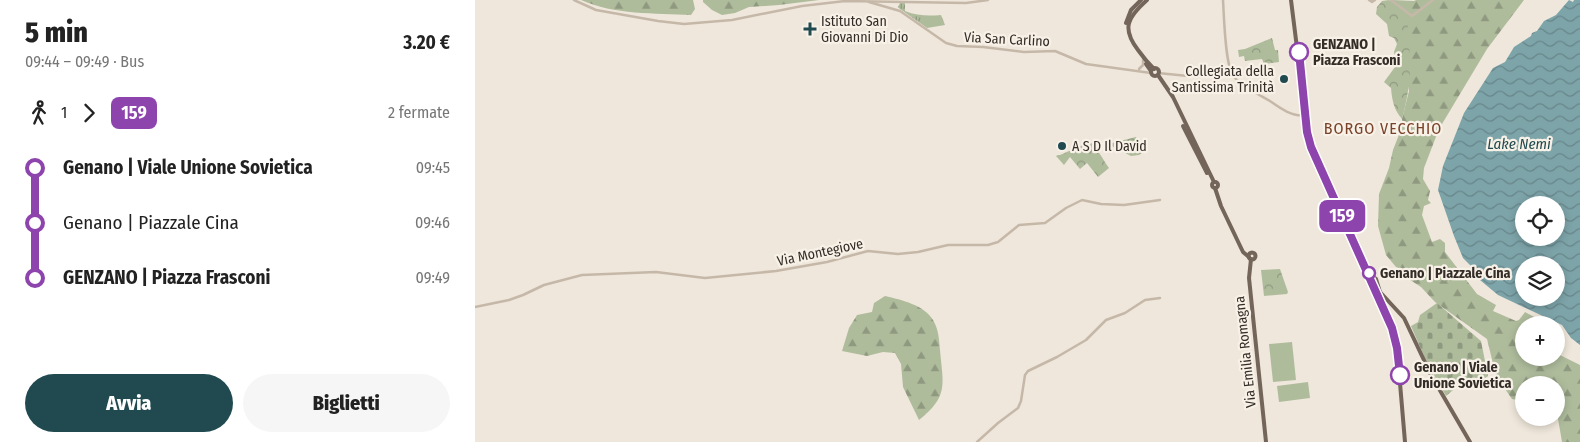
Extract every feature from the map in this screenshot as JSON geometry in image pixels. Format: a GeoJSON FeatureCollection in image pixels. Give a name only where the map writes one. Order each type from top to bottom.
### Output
{"type":"FeatureCollection","features":[{"type":"Feature","properties":{"kind":"main road"},"geometry":{"type":"LineString","coordinates":[[1141,0],[1131,9],[1126,31],[1130,42],[1152,71]]}},
{"type":"Feature","properties":{"kind":"main road"},"geometry":{"type":"LineString","coordinates":[[1147,0],[1132,15],[1128,30],[1132,42],[1152,71],[1152,76],[1157,75]]}},
{"type":"Feature","properties":{"kind":"main road"},"geometry":{"type":"LineString","coordinates":[[1291,0],[1299,52],[1307,132],[1313,152],[1371,279],[1379,292],[1392,328],[1397,348],[1405,442]]}},
{"type":"Feature","properties":{"kind":"main road","name":"Via Emilia Romagna"},"geometry":{"type":"LineString","coordinates":[[1157,75],[1173,97],[1214,182],[1218,184],[1216,187],[1223,206],[1250,257],[1249,278],[1266,442]]}},
{"type":"Feature","properties":{"kind":"main road"},"geometry":{"type":"LineString","coordinates":[[1379,292],[1403,317],[1429,372],[1470,442]]}},
{"type":"Feature","properties":{"kind":"street"},"geometry":{"type":"LineString","coordinates":[[574,0],[596,10],[684,24],[732,20],[813,4],[865,1],[966,3],[988,0]]}},
{"type":"Feature","properties":{"kind":"street"},"geometry":{"type":"LineString","coordinates":[[1223,0],[1230,70],[1234,77],[1291,114],[1304,115]]}},
{"type":"Feature","properties":{"kind":"street"},"geometry":{"type":"LineString","coordinates":[[1369,0],[1372,2],[1375,0]]}},
{"type":"Feature","properties":{"kind":"street"},"geometry":{"type":"LineString","coordinates":[[1391,0],[1412,16],[1433,0]]}},
{"type":"Feature","properties":{"kind":"street","name":"Via San Carlino"},"geometry":{"type":"LineString","coordinates":[[865,1],[897,9],[953,46],[983,47],[1024,52],[1055,51],[1088,64],[1152,71]]}},
{"type":"Feature","properties":{"kind":"street"},"geometry":{"type":"LineString","coordinates":[[885,6],[889,1]]}},
{"type":"Feature","properties":{"kind":"street"},"geometry":{"type":"LineString","coordinates":[[894,1],[892,5],[897,9],[900,2]]}},
{"type":"Feature","properties":{"kind":"street"},"geometry":{"type":"LineString","coordinates":[[1137,70],[1142,66],[1143,60]]}},
{"type":"Feature","properties":{"kind":"street"},"geometry":{"type":"LineString","coordinates":[[1157,75],[1188,76],[1219,70],[1230,70]]}},
{"type":"Feature","properties":{"kind":"street","name":"Via Montegiove"},"geometry":{"type":"LineString","coordinates":[[475,307],[509,300],[545,284],[582,275],[656,272],[707,278],[776,272],[827,262],[868,251],[896,254],[918,252],[948,244],[986,246],[998,242],[1019,225],[1045,223],[1081,200],[1103,204],[1126,205],[1160,200]]}},
{"type":"Feature","properties":{"kind":"street"},"geometry":{"type":"LineString","coordinates":[[977,442],[998,423],[1018,409],[1021,402],[1024,377],[1027,372],[1086,340],[1107,320],[1125,313],[1146,299],[1160,298]]}},
{"type":"Feature","properties":{"kind":"green space"},"geometry":{"type":"Polygon","coordinates":[[[581,0],[693,0],[695,9],[691,15],[621,11],[581,0]]]}},
{"type":"Feature","properties":{"kind":"green space"},"geometry":{"type":"Polygon","coordinates":[[[703,0],[819,0],[749,7],[735,13],[722,15],[712,10],[703,0]]]}},
{"type":"Feature","properties":{"kind":"green space"},"geometry":{"type":"Polygon","coordinates":[[[1389,0],[1408,16],[1410,71],[1402,119],[1394,105],[1391,88],[1384,82],[1395,67],[1394,52],[1397,44],[1394,38],[1389,36],[1387,24],[1376,14],[1377,7],[1382,1],[1389,0]]]}},
{"type":"Feature","properties":{"kind":"green space"},"geometry":{"type":"Polygon","coordinates":[[[1393,0],[1524,0],[1487,49],[1439,129],[1424,168],[1423,179],[1430,191],[1428,200],[1431,203],[1424,206],[1422,215],[1432,242],[1440,239],[1445,243],[1445,252],[1477,294],[1496,305],[1493,311],[1515,321],[1515,366],[1565,366],[1565,358],[1580,365],[1580,442],[1562,442],[1559,426],[1565,426],[1565,376],[1515,376],[1515,400],[1512,399],[1496,376],[1487,339],[1435,302],[1421,287],[1404,276],[1406,273],[1396,267],[1386,255],[1378,226],[1379,194],[1402,127],[1402,119],[1409,91],[1391,6],[1393,0]]]}},
{"type":"Feature","properties":{"kind":"green space"},"geometry":{"type":"Polygon","coordinates":[[[900,3],[905,3],[905,11],[909,13],[941,15],[945,25],[927,28],[900,9],[898,7],[900,3]]]}},
{"type":"Feature","properties":{"kind":"green space"},"geometry":{"type":"Polygon","coordinates":[[[1272,38],[1275,50],[1278,50],[1279,62],[1264,64],[1262,59],[1245,61],[1244,56],[1239,57],[1238,50],[1272,38]]]}},
{"type":"Feature","properties":{"kind":"green space"},"geometry":{"type":"Polygon","coordinates":[[[1136,137],[1143,152],[1139,155],[1131,156],[1108,144],[1136,137]]]}},
{"type":"Feature","properties":{"kind":"green space"},"geometry":{"type":"Polygon","coordinates":[[[1090,142],[1098,150],[1109,168],[1098,177],[1087,163],[1080,169],[1070,157],[1064,165],[1056,156],[1060,155],[1090,142]]]}},
{"type":"Feature","properties":{"kind":"green space"},"geometry":{"type":"Polygon","coordinates":[[[1280,269],[1288,292],[1287,294],[1264,296],[1261,270],[1280,269]]]}},
{"type":"Feature","properties":{"kind":"green space"},"geometry":{"type":"Polygon","coordinates":[[[885,296],[912,304],[924,310],[933,320],[938,331],[943,381],[942,389],[940,397],[935,404],[919,420],[903,387],[901,364],[895,353],[883,352],[867,356],[842,351],[849,328],[857,315],[872,312],[874,303],[885,296]]]}},
{"type":"Feature","properties":{"kind":"green space"},"geometry":{"type":"Polygon","coordinates":[[[1437,303],[1481,341],[1488,376],[1476,385],[1465,380],[1446,396],[1426,361],[1411,326],[1418,322],[1420,315],[1437,303]]]}},
{"type":"Feature","properties":{"kind":"green space"},"geometry":{"type":"Polygon","coordinates":[[[1525,312],[1532,316],[1522,316],[1525,312]]]}},
{"type":"Feature","properties":{"kind":"green space"},"geometry":{"type":"Polygon","coordinates":[[[1292,342],[1296,380],[1273,382],[1269,344],[1292,342]]]}},
{"type":"Feature","properties":{"kind":"green space"},"geometry":{"type":"Polygon","coordinates":[[[1308,382],[1310,398],[1279,402],[1277,386],[1308,382]]]}},
{"type":"Feature","properties":{"kind":"water","name":"Lake Nemi"},"geometry":{"type":"Polygon","coordinates":[[[1569,0],[1573,2],[1574,0],[1580,0],[1580,345],[1571,338],[1565,329],[1565,316],[1543,316],[1521,306],[1565,306],[1565,256],[1515,256],[1515,303],[1498,295],[1480,280],[1474,269],[1463,258],[1438,190],[1443,166],[1464,113],[1493,68],[1505,62],[1514,47],[1537,31],[1544,21],[1556,15],[1569,0]]]}},
{"type":"Feature","properties":{"kind":"bus line","name":"159"},"geometry":{"type":"LineString","coordinates":[[1299,52],[1307,132],[1311,147],[1374,288],[1378,293],[1392,328],[1397,348],[1400,375]]}},
{"type":"Feature","properties":{"kind":"place","name":"Istituto San Giovanni Di Dio"},"geometry":{"type":"Point","coordinates":[810,29]}},
{"type":"Feature","properties":{"kind":"place","name":"GENZANO | Piazza Frasconi"},"geometry":{"type":"Point","coordinates":[1299,52]}},
{"type":"Feature","properties":{"kind":"place","name":"Collegiata della Santissima Trinità"},"geometry":{"type":"Point","coordinates":[1284,79]}},
{"type":"Feature","properties":{"kind":"place","name":"A S D Il David"},"geometry":{"type":"Point","coordinates":[1062,146]}},
{"type":"Feature","properties":{"kind":"place","name":"Genano | Piazzale Cina"},"geometry":{"type":"Point","coordinates":[1369,273]}},
{"type":"Feature","properties":{"kind":"place","name":"Genano | Viale Unione Sovietica"},"geometry":{"type":"Point","coordinates":[1400,375]}},
{"type":"Feature","properties":{"kind":"district","name":"BORGO VECCHIO"},"geometry":{"type":"Point","coordinates":[1383,128]}}]}
